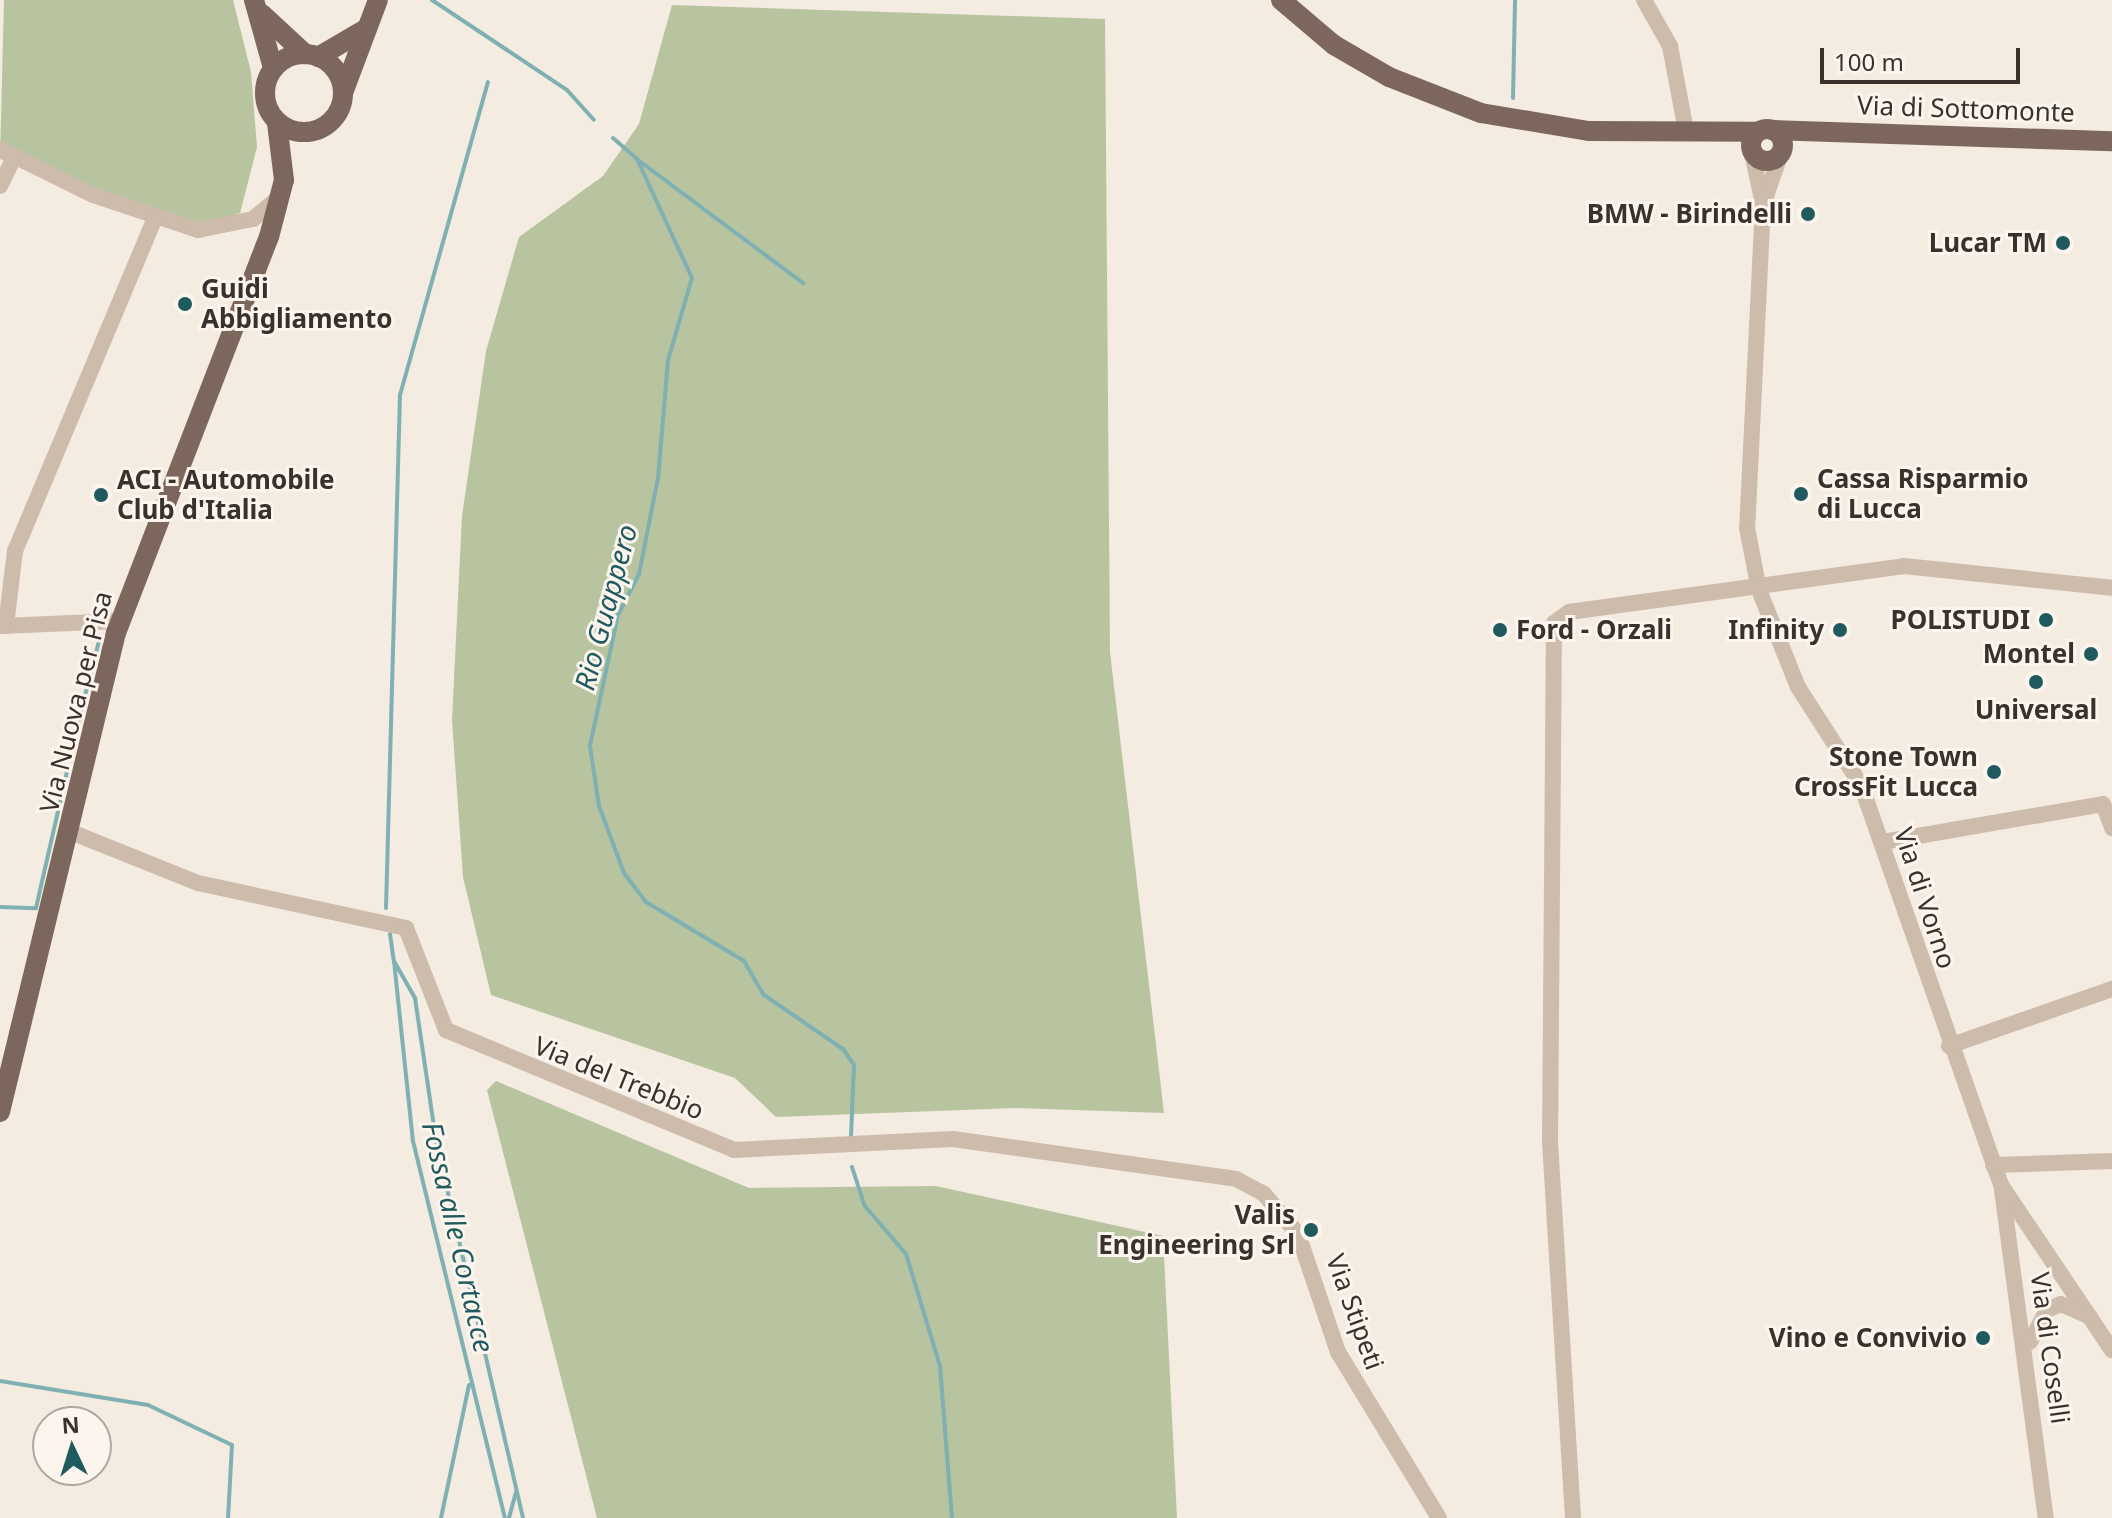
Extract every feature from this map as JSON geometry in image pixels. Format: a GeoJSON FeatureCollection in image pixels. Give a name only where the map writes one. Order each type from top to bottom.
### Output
{"type":"FeatureCollection","features":[{"type":"Feature","properties":{"kind":"main road"},"geometry":{"type":"LineString","coordinates":[[282,188],[318,130],[336,115],[378,0]]}},
{"type":"Feature","properties":{"kind":"main road","name":"Via di Sottomonte"},"geometry":{"type":"LineString","coordinates":[[1281,0],[1334,45],[1389,77],[1481,113],[1589,131],[1692,132],[1760,138],[1819,133],[2112,141]]}},
{"type":"Feature","properties":{"kind":"main road"},"geometry":{"type":"LineString","coordinates":[[254,2],[275,33],[339,75],[343,93]]}},
{"type":"Feature","properties":{"kind":"main road"},"geometry":{"type":"LineString","coordinates":[[254,2],[273,68],[265,99],[277,123],[282,188]]}},
{"type":"Feature","properties":{"kind":"main road"},"geometry":{"type":"LineString","coordinates":[[273,68],[312,56],[368,26]]}},
{"type":"Feature","properties":{"kind":"main road"},"geometry":{"type":"LineString","coordinates":[[277,123],[297,132],[318,130]]}},
{"type":"Feature","properties":{"kind":"main road","name":"Via di Sottomonte"},"geometry":{"type":"LineString","coordinates":[[1760,138],[1767,161],[1819,133]]}},
{"type":"Feature","properties":{"kind":"main road"},"geometry":{"type":"LineString","coordinates":[[1760,138],[1781,137],[1781,153]]}},
{"type":"Feature","properties":{"kind":"main road","name":"Via Nuova per Pisa"},"geometry":{"type":"LineString","coordinates":[[0,1112],[71,832],[120,621],[241,324],[282,188]]}},
{"type":"Feature","properties":{"kind":"street"},"geometry":{"type":"LineString","coordinates":[[1644,0],[1670,46],[1692,132]]}},
{"type":"Feature","properties":{"kind":"street","name":"Via di Vorno"},"geometry":{"type":"LineString","coordinates":[[1760,138],[1763,204],[1746,451],[1747,528],[1759,590],[1798,687],[1861,785],[1883,842],[1949,1046],[2001,1185],[2112,1350]]}},
{"type":"Feature","properties":{"kind":"street"},"geometry":{"type":"LineString","coordinates":[[0,186],[7,153],[155,218],[226,230],[282,188]]}},
{"type":"Feature","properties":{"kind":"street","name":"Via di Vorno"},"geometry":{"type":"LineString","coordinates":[[1763,204],[1781,153]]}},
{"type":"Feature","properties":{"kind":"street"},"geometry":{"type":"LineString","coordinates":[[3,626],[15,551],[155,218]]}},
{"type":"Feature","properties":{"kind":"street"},"geometry":{"type":"LineString","coordinates":[[1573,1518],[1550,1143],[1552,629],[1569,612],[1759,590],[1872,568],[1937,566],[2112,588]]}},
{"type":"Feature","properties":{"kind":"street"},"geometry":{"type":"LineString","coordinates":[[0,606],[3,626]]}},
{"type":"Feature","properties":{"kind":"street"},"geometry":{"type":"LineString","coordinates":[[3,626],[120,621]]}},
{"type":"Feature","properties":{"kind":"street"},"geometry":{"type":"LineString","coordinates":[[1883,842],[2103,804],[2112,828]]}},
{"type":"Feature","properties":{"kind":"street","name":"Via del Trebbio"},"geometry":{"type":"LineString","coordinates":[[71,832],[198,883],[406,928],[446,1030],[490,1052],[734,1150],[953,1139],[1236,1179]]}},
{"type":"Feature","properties":{"kind":"street"},"geometry":{"type":"LineString","coordinates":[[1949,1046],[2112,989]]}},
{"type":"Feature","properties":{"kind":"street"},"geometry":{"type":"LineString","coordinates":[[1993,1165],[2112,1161]]}},
{"type":"Feature","properties":{"kind":"street","name":"Via Stipeti"},"geometry":{"type":"LineString","coordinates":[[1236,1179],[1264,1194],[1298,1234],[1344,1365],[1439,1518]]}},
{"type":"Feature","properties":{"kind":"street","name":"Via di Coselli"},"geometry":{"type":"LineString","coordinates":[[2001,1185],[2028,1347],[2046,1518]]}},
{"type":"Feature","properties":{"kind":"street"},"geometry":{"type":"LineString","coordinates":[[2028,1347],[2047,1310],[2061,1304],[2091,1317]]}},
{"type":"Feature","properties":{"kind":"green space"},"geometry":{"type":"Polygon","coordinates":[[[4,0],[233,0],[251,72],[257,147],[240,213],[203,225],[0,159],[4,0]]]}},
{"type":"Feature","properties":{"kind":"green space"},"geometry":{"type":"Polygon","coordinates":[[[672,5],[1105,19],[1110,652],[1164,1113],[1016,1108],[776,1117],[735,1078],[491,995],[463,877],[452,720],[462,516],[486,351],[519,237],[603,176],[639,124],[672,5]]]}},
{"type":"Feature","properties":{"kind":"green space"},"geometry":{"type":"Polygon","coordinates":[[[496,1081],[749,1188],[936,1186],[1163,1236],[1177,1518],[597,1518],[487,1090],[496,1081]]]}},
{"type":"Feature","properties":{"kind":"waterway","name":"Rio Guappero"},"geometry":{"type":"LineString","coordinates":[[432,0],[567,90],[594,120]]}},
{"type":"Feature","properties":{"kind":"waterway"},"geometry":{"type":"LineString","coordinates":[[1513,98],[1515,0]]}},
{"type":"Feature","properties":{"kind":"waterway"},"geometry":{"type":"LineString","coordinates":[[386,908],[400,395],[488,82]]}},
{"type":"Feature","properties":{"kind":"waterway","name":"Rio Guappero"},"geometry":{"type":"LineString","coordinates":[[613,138],[637,159],[692,278],[668,360],[658,478],[639,574],[618,615],[590,746],[599,806],[624,873],[646,902],[744,961],[764,995],[843,1049],[854,1065],[851,1138]]}},
{"type":"Feature","properties":{"kind":"waterway"},"geometry":{"type":"LineString","coordinates":[[638,160],[803,283]]}},
{"type":"Feature","properties":{"kind":"waterway"},"geometry":{"type":"LineString","coordinates":[[71,750],[100,637]]}},
{"type":"Feature","properties":{"kind":"waterway"},"geometry":{"type":"LineString","coordinates":[[0,907],[36,908],[67,772]]}},
{"type":"Feature","properties":{"kind":"waterway"},"geometry":{"type":"LineString","coordinates":[[390,934],[394,961],[415,998],[436,1141],[523,1518]]}},
{"type":"Feature","properties":{"kind":"waterway","name":"Fossa alle Cortacce"},"geometry":{"type":"LineString","coordinates":[[394,961],[413,1141],[505,1518]]}},
{"type":"Feature","properties":{"kind":"waterway","name":"Rio Guappero"},"geometry":{"type":"LineString","coordinates":[[852,1167],[864,1205],[906,1254],[940,1366],[952,1518]]}},
{"type":"Feature","properties":{"kind":"waterway"},"geometry":{"type":"LineString","coordinates":[[0,1381],[148,1405],[232,1445],[228,1518]]}},
{"type":"Feature","properties":{"kind":"waterway"},"geometry":{"type":"LineString","coordinates":[[441,1518],[469,1385]]}},
{"type":"Feature","properties":{"kind":"waterway"},"geometry":{"type":"LineString","coordinates":[[509,1518],[516,1492]]}},
{"type":"Feature","properties":{"kind":"place","name":"BMW - Birindelli"},"geometry":{"type":"Point","coordinates":[1808,214]}},
{"type":"Feature","properties":{"kind":"place","name":"Lucar TM"},"geometry":{"type":"Point","coordinates":[2063,243]}},
{"type":"Feature","properties":{"kind":"place","name":"Guidi Abbigliamento"},"geometry":{"type":"Point","coordinates":[185,304]}},
{"type":"Feature","properties":{"kind":"place","name":"Cassa Risparmio di Lucca"},"geometry":{"type":"Point","coordinates":[1801,494]}},
{"type":"Feature","properties":{"kind":"place","name":"ACI - Automobile Club d'Italia"},"geometry":{"type":"Point","coordinates":[101,495]}},
{"type":"Feature","properties":{"kind":"place","name":"POLISTUDI"},"geometry":{"type":"Point","coordinates":[2046,620]}},
{"type":"Feature","properties":{"kind":"place","name":"Ford - Orzali"},"geometry":{"type":"Point","coordinates":[1500,630]}},
{"type":"Feature","properties":{"kind":"place","name":"Infinity"},"geometry":{"type":"Point","coordinates":[1840,630]}},
{"type":"Feature","properties":{"kind":"place","name":"Montel"},"geometry":{"type":"Point","coordinates":[2091,654]}},
{"type":"Feature","properties":{"kind":"place","name":"Universal"},"geometry":{"type":"Point","coordinates":[2036,682]}},
{"type":"Feature","properties":{"kind":"place","name":"Stone Town CrossFit Lucca"},"geometry":{"type":"Point","coordinates":[1994,772]}},
{"type":"Feature","properties":{"kind":"place","name":"Valis Engineering Srl"},"geometry":{"type":"Point","coordinates":[1311,1230]}},
{"type":"Feature","properties":{"kind":"place","name":"Vino e Convivio"},"geometry":{"type":"Point","coordinates":[1983,1338]}}]}
